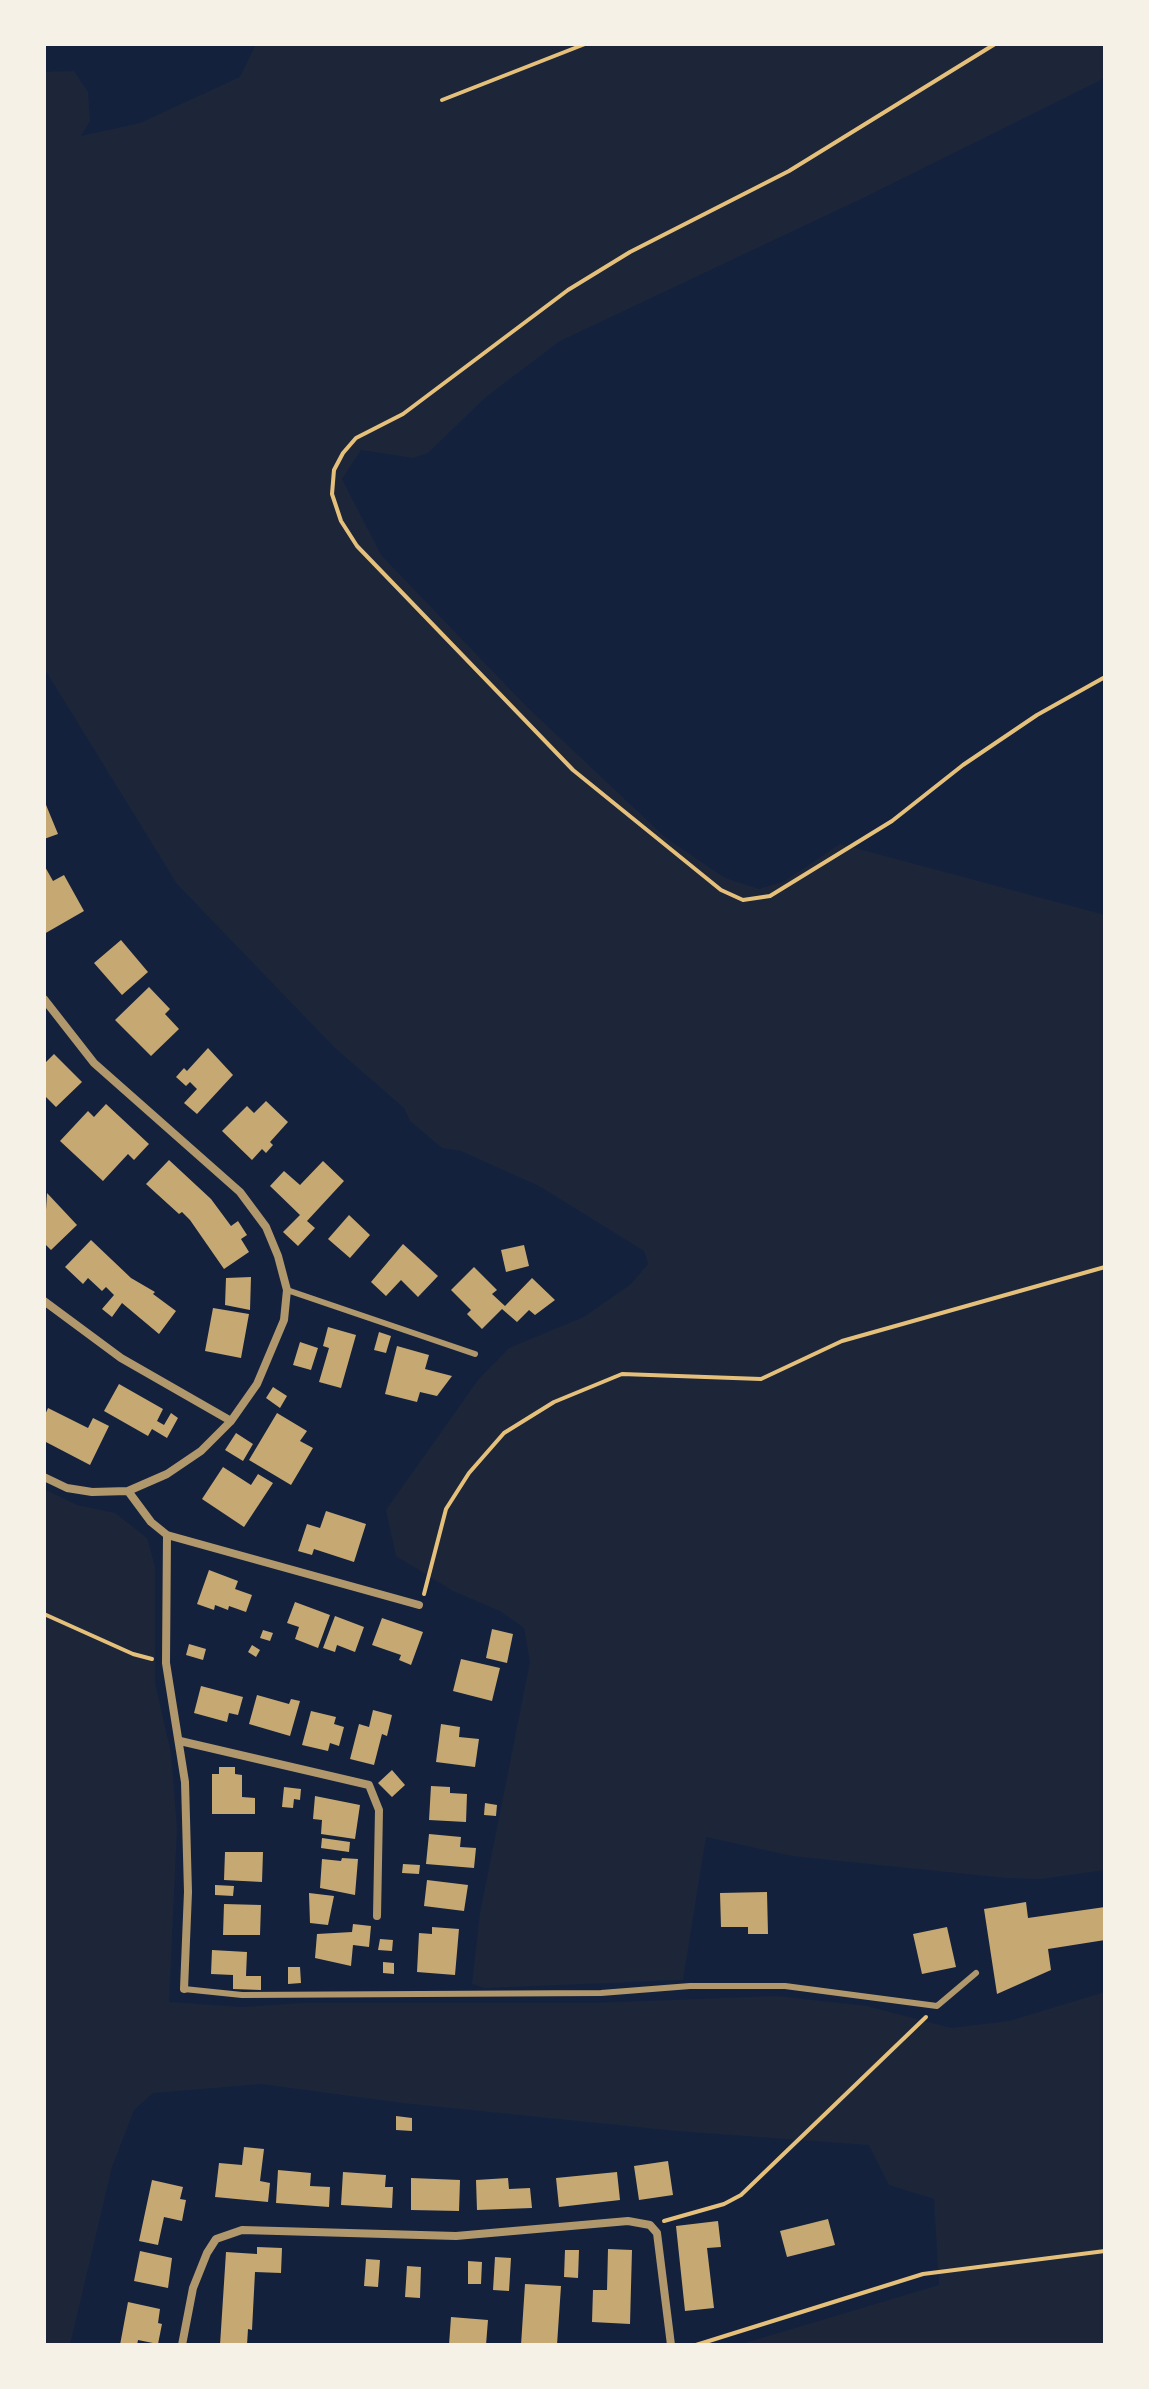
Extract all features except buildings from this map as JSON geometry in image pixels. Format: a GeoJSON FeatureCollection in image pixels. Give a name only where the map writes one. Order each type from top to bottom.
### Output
{"type":"FeatureCollection","features":[{"type":"Feature","properties":{"kind":"street"},"geometry":{"type":"LineString","coordinates":[[44,999],[94,1063],[240,1192],[266,1227],[287,1290],[284,1320],[272,1356],[231,1421],[201,1451],[167,1474],[128,1491],[92,1492],[67,1488],[44,1477]]}},
{"type":"Feature","properties":{"kind":"street"},"geometry":{"type":"LineString","coordinates":[[44,1301],[121,1358],[231,1421]]}},
{"type":"Feature","properties":{"kind":"street"},"geometry":{"type":"LineString","coordinates":[[128,1491],[151,1522],[167,1535],[419,1605]]}},
{"type":"Feature","properties":{"kind":"street"},"geometry":{"type":"LineString","coordinates":[[167,1535],[166,1663],[180,1741],[187,1829],[184,1989]]}},
{"type":"Feature","properties":{"kind":"street"},"geometry":{"type":"LineString","coordinates":[[180,1741],[297,1765],[369,1785],[379,1810],[377,1916]]}},
{"type":"Feature","properties":{"kind":"street"},"geometry":{"type":"LineString","coordinates":[[182,2345],[193,2288],[207,2253],[216,2239],[242,2230],[399,2237],[537,2232],[628,2221],[650,2225],[657,2233],[671,2345]]}},
{"type":"Feature","properties":{"kind":"lane"},"geometry":{"type":"LineString","coordinates":[[287,1290],[475,1354]]}},
{"type":"Feature","properties":{"kind":"lane"},"geometry":{"type":"LineString","coordinates":[[184,1989],[258,1995],[601,1993],[690,1986],[785,1986],[937,2006],[976,1973]]}},
{"type":"Feature","properties":{"kind":"path"},"geometry":{"type":"LineString","coordinates":[[442,100],[585,44]]}},
{"type":"Feature","properties":{"kind":"path"},"geometry":{"type":"LineString","coordinates":[[995,44],[789,171],[630,252],[568,290],[403,414],[356,438],[334,470],[332,494],[341,521],[357,546],[573,770],[721,890],[743,900],[770,896],[892,821],[963,765],[1037,715],[1105,677]]}},
{"type":"Feature","properties":{"kind":"path"},"geometry":{"type":"LineString","coordinates":[[419,1605],[426,1591],[446,1509],[469,1473],[504,1433],[554,1402],[622,1374],[761,1379],[842,1341],[1105,1267]]}},
{"type":"Feature","properties":{"kind":"path"},"geometry":{"type":"LineString","coordinates":[[44,1614],[133,1654],[166,1663]]}},
{"type":"Feature","properties":{"kind":"path"},"geometry":{"type":"LineString","coordinates":[[650,2225],[724,2204],[741,2195],[937,2006]]}},
{"type":"Feature","properties":{"kind":"path"},"geometry":{"type":"LineString","coordinates":[[696,2345],[923,2274],[1105,2251]]}},
{"type":"Feature","properties":{"kind":"shaded area"},"geometry":{"type":"Polygon","coordinates":[[[256,44],[1105,44],[1105,78],[863,198],[560,341],[486,397],[428,453],[413,458],[361,450],[342,479],[381,555],[526,706],[666,838],[725,878],[759,889],[785,881],[840,844],[1105,915],[1105,1870],[1041,1879],[1005,1878],[792,1856],[706,1837],[683,1980],[484,1988],[472,1984],[480,1913],[530,1662],[524,1628],[500,1611],[453,1591],[396,1556],[386,1510],[478,1380],[509,1348],[584,1317],[631,1284],[648,1264],[644,1251],[539,1186],[461,1151],[442,1148],[410,1121],[404,1108],[335,1048],[177,884],[44,668],[44,72],[74,71],[88,92],[90,121],[81,136],[140,123],[240,77],[256,44]]]}},
{"type":"Feature","properties":{"kind":"shaded area"},"geometry":{"type":"Polygon","coordinates":[[[44,1489],[77,1505],[115,1513],[147,1538],[155,1567],[155,1683],[171,1753],[177,1829],[169,2002],[242,2007],[302,2003],[596,2003],[777,1996],[867,2006],[951,2028],[1009,2021],[1105,1992],[1105,2345],[738,2345],[939,2285],[934,2199],[889,2185],[869,2145],[676,2131],[402,2103],[261,2084],[153,2093],[134,2110],[112,2167],[70,2345],[44,2345],[44,1489]]]}}]}
